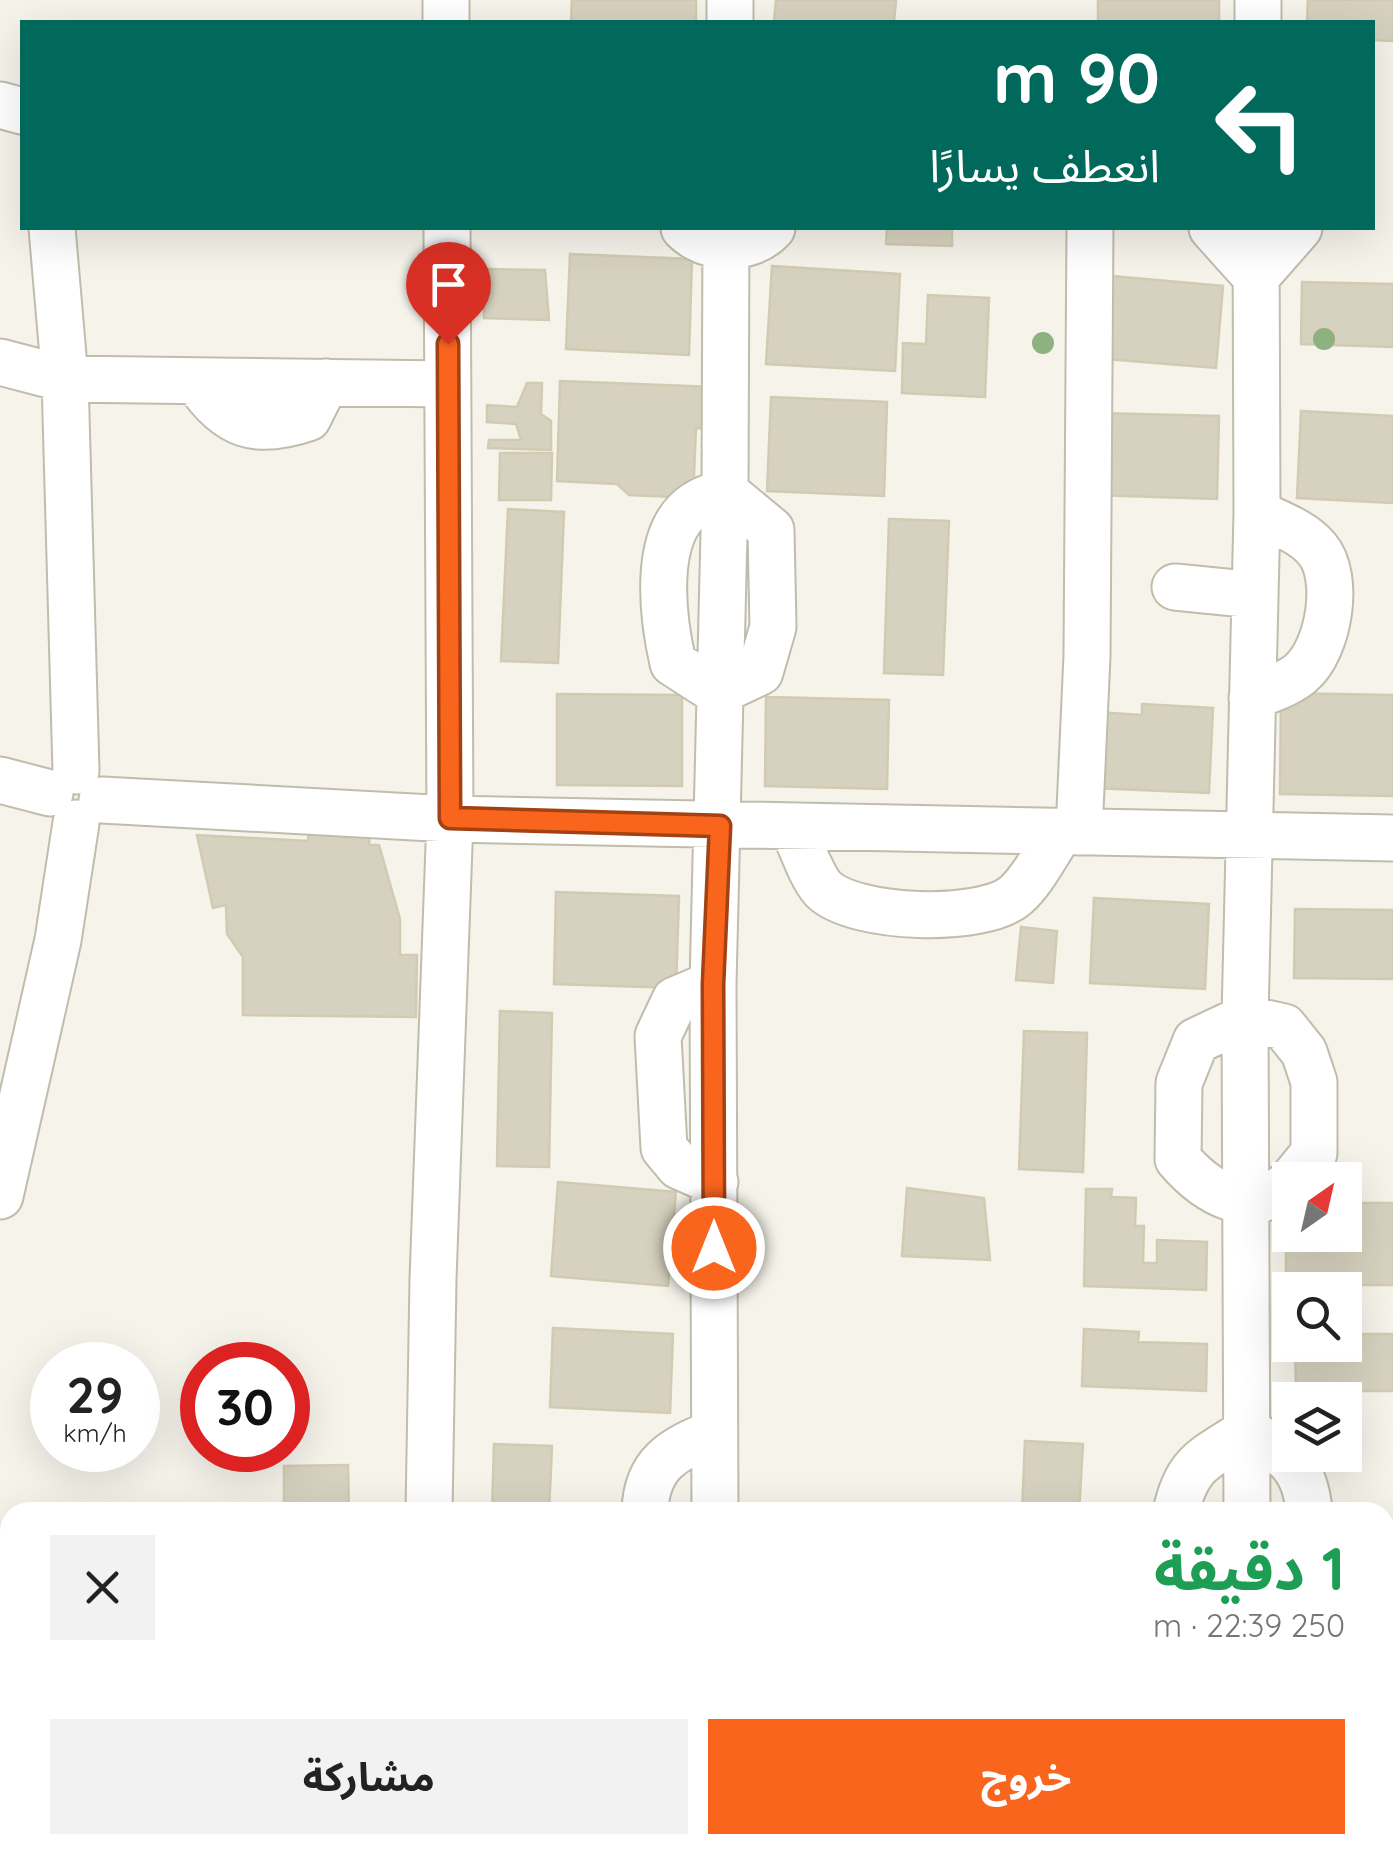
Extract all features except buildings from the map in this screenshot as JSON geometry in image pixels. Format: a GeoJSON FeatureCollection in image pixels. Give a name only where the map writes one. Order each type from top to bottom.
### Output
{"type":"FeatureCollection","features":[{"type":"Feature","properties":{"kind":"street"},"geometry":{"type":"LineString","coordinates":[[0,1196],[58,940],[76,797],[65,379],[52,230]]}},
{"type":"Feature","properties":{"kind":"street"},"geometry":{"type":"LineString","coordinates":[[429,1502],[432,1279],[450,818],[447,230]]}},
{"type":"Feature","properties":{"kind":"street"},"geometry":{"type":"LineString","coordinates":[[692,230],[725,238],[759,238],[769,230]]}},
{"type":"Feature","properties":{"kind":"street"},"geometry":{"type":"LineString","coordinates":[[792,826],[824,890],[864,908],[952,915],[992,910],[1017,894],[1070,832],[1087,656],[1090,230]]}},
{"type":"Feature","properties":{"kind":"street"},"geometry":{"type":"LineString","coordinates":[[1214,230],[1256,277]]}},
{"type":"Feature","properties":{"kind":"street"},"geometry":{"type":"LineString","coordinates":[[1246,1502],[1246,1018],[1255,595],[1256,230]]}},
{"type":"Feature","properties":{"kind":"street"},"geometry":{"type":"LineString","coordinates":[[1256,277],[1297,230]]}},
{"type":"Feature","properties":{"kind":"street"},"geometry":{"type":"LineString","coordinates":[[714,1502],[713,984],[720,826],[718,692],[725,492],[725,238]]}},
{"type":"Feature","properties":{"kind":"street"},"geometry":{"type":"LineString","coordinates":[[0,362],[65,379],[448,384]]}},
{"type":"Feature","properties":{"kind":"street"},"geometry":{"type":"LineString","coordinates":[[1252,698],[1300,674],[1312,661],[1324,635],[1329,570],[1319,551],[1304,536],[1256,513]]}},
{"type":"Feature","properties":{"kind":"street"},"geometry":{"type":"LineString","coordinates":[[1175,587],[1255,595]]}},
{"type":"Feature","properties":{"kind":"street"},"geometry":{"type":"LineString","coordinates":[[0,780],[76,797],[450,818],[1393,838]]}},
{"type":"Feature","properties":{"kind":"street"},"geometry":{"type":"LineString","coordinates":[[1272,1195],[1247,1204],[1210,1191],[1178,1159],[1178,1083],[1196,1040],[1246,1018],[1284,1027],[1304,1052],[1314,1082],[1314,1153],[1307,1162]]}},
{"type":"Feature","properties":{"kind":"street"},"geometry":{"type":"LineString","coordinates":[[1178,1502],[1183,1480],[1195,1466],[1247,1431]]}},
{"type":"Feature","properties":{"kind":"street"},"geometry":{"type":"LineString","coordinates":[[1247,1431],[1289,1455],[1308,1488],[1309,1502]]}},
{"type":"Feature","properties":{"kind":"street"},"geometry":{"type":"LineString","coordinates":[[647,1502],[654,1468],[676,1448],[714,1433]]}},
{"type":"Feature","properties":{"kind":"route"},"geometry":{"type":"LineString","coordinates":[[448,344],[450,818],[720,826],[713,984],[714,1248]]}}]}
